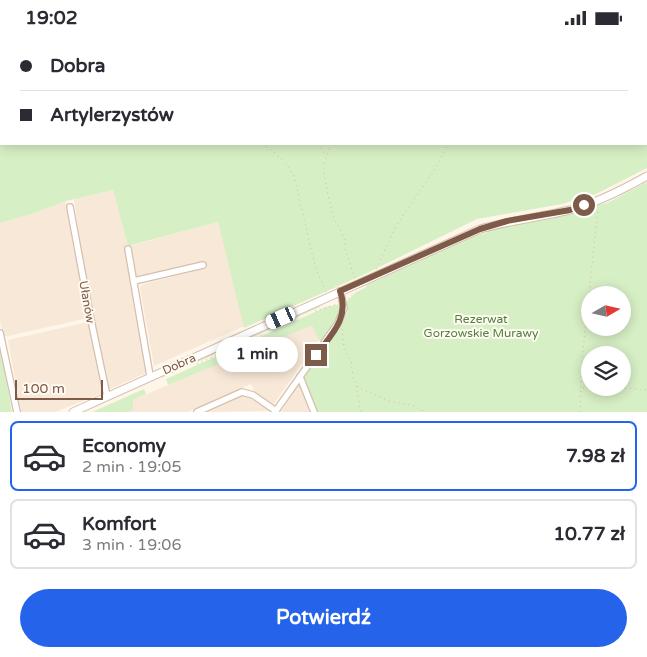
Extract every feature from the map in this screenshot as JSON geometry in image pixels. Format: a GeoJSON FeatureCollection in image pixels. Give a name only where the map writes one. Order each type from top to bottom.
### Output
{"type":"FeatureCollection","features":[{"type":"Feature","properties":{"kind":"street","name":"Dobra"},"geometry":{"type":"LineString","coordinates":[[73,412],[480,229],[507,221],[580,207],[606,198],[647,176]]}},
{"type":"Feature","properties":{"kind":"street","name":"Ułanów"},"geometry":{"type":"LineString","coordinates":[[70,207],[107,397]]}},
{"type":"Feature","properties":{"kind":"street"},"geometry":{"type":"LineString","coordinates":[[128,249],[150,376]]}},
{"type":"Feature","properties":{"kind":"street"},"geometry":{"type":"LineString","coordinates":[[134,281],[203,265]]}},
{"type":"Feature","properties":{"kind":"street"},"geometry":{"type":"LineString","coordinates":[[197,412],[242,391],[253,395],[276,412],[338,323],[344,311],[344,301],[340,291]]}},
{"type":"Feature","properties":{"kind":"street"},"geometry":{"type":"LineString","coordinates":[[0,333],[17,412]]}},
{"type":"Feature","properties":{"kind":"street"},"geometry":{"type":"LineString","coordinates":[[300,377],[314,412]]}},
{"type":"Feature","properties":{"kind":"path"},"geometry":{"type":"LineString","coordinates":[[264,145],[278,155],[291,170],[297,185],[315,266],[328,297]]}},
{"type":"Feature","properties":{"kind":"path"},"geometry":{"type":"LineString","coordinates":[[318,145],[327,155]]}},
{"type":"Feature","properties":{"kind":"path"},"geometry":{"type":"LineString","coordinates":[[331,145],[324,174],[334,218],[345,239],[345,249],[349,264],[357,283]]}},
{"type":"Feature","properties":{"kind":"path"},"geometry":{"type":"LineString","coordinates":[[376,268],[396,226],[437,166],[448,145]]}},
{"type":"Feature","properties":{"kind":"path"},"geometry":{"type":"LineString","coordinates":[[583,346],[598,207],[591,210]]}},
{"type":"Feature","properties":{"kind":"path"},"geometry":{"type":"LineString","coordinates":[[344,301],[354,292]]}},
{"type":"Feature","properties":{"kind":"path"},"geometry":{"type":"LineString","coordinates":[[341,327],[344,348],[351,361],[361,412]]}},
{"type":"Feature","properties":{"kind":"path"},"geometry":{"type":"LineString","coordinates":[[356,385],[366,392],[390,401],[415,406],[426,412]]}},
{"type":"Feature","properties":{"kind":"path"},"geometry":{"type":"LineString","coordinates":[[631,388],[647,390]]}},
{"type":"Feature","properties":{"kind":"path"},"geometry":{"type":"LineString","coordinates":[[580,412],[581,396]]}},
{"type":"Feature","properties":{"kind":"shaded area"},"geometry":{"type":"Polygon","coordinates":[[[113,190],[128,246],[126,248],[146,373],[108,390],[82,255],[74,199],[113,190]]]}},
{"type":"Feature","properties":{"kind":"shaded area"},"geometry":{"type":"Polygon","coordinates":[[[66,201],[88,318],[4,337],[0,321],[0,223],[38,212],[66,201]]]}},
{"type":"Feature","properties":{"kind":"shaded area"},"geometry":{"type":"Polygon","coordinates":[[[218,222],[244,326],[154,366],[140,288],[143,284],[207,268],[205,261],[138,277],[135,275],[130,246],[218,222]]]}},
{"type":"Feature","properties":{"kind":"shaded area"},"geometry":{"type":"Polygon","coordinates":[[[88,322],[103,393],[55,412],[21,412],[8,340],[88,322]]]}},
{"type":"Feature","properties":{"kind":"shaded area"},"geometry":{"type":"Polygon","coordinates":[[[312,324],[319,340],[273,405],[255,393],[251,384],[188,412],[128,412],[133,410],[133,400],[312,324]]]}},
{"type":"Feature","properties":{"kind":"shaded area"},"geometry":{"type":"Polygon","coordinates":[[[297,387],[304,391],[312,412],[281,412],[297,387]]]}},
{"type":"Feature","properties":{"kind":"shaded area"},"geometry":{"type":"Polygon","coordinates":[[[241,396],[247,396],[271,411],[206,412],[241,396]]]}},
{"type":"Feature","properties":{"kind":"green space"},"geometry":{"type":"Polygon","coordinates":[[[0,145],[647,145],[647,168],[596,194],[562,204],[477,219],[363,275],[244,328],[218,222],[128,246],[113,190],[66,201],[38,212],[0,223],[0,145]]]}},
{"type":"Feature","properties":{"kind":"green space","name":"Rezerwat Gorzowskie Murawy"},"geometry":{"type":"Polygon","coordinates":[[[647,182],[647,412],[312,412],[304,391],[297,387],[348,312],[347,301],[367,285],[475,235],[486,233],[495,228],[607,203],[647,182]]]}},
{"type":"Feature","properties":{"kind":"green space"},"geometry":{"type":"Polygon","coordinates":[[[319,304],[320,307],[163,376],[319,304]]]}},
{"type":"Feature","properties":{"kind":"green space"},"geometry":{"type":"Polygon","coordinates":[[[341,304],[339,317],[322,342],[319,340],[312,325],[168,385],[166,379],[326,307],[341,304]]]}},
{"type":"Feature","properties":{"kind":"green space"},"geometry":{"type":"Polygon","coordinates":[[[0,347],[12,412],[0,412],[0,347]]]}},
{"type":"Feature","properties":{"kind":"green space"},"geometry":{"type":"Polygon","coordinates":[[[144,389],[146,394],[133,400],[133,410],[128,412],[92,412],[144,389]]]}},
{"type":"Feature","properties":{"kind":"route"},"geometry":{"type":"LineString","coordinates":[[316,355],[342,315],[344,306],[340,291],[480,229],[507,221],[570,210],[584,205]]}}]}
